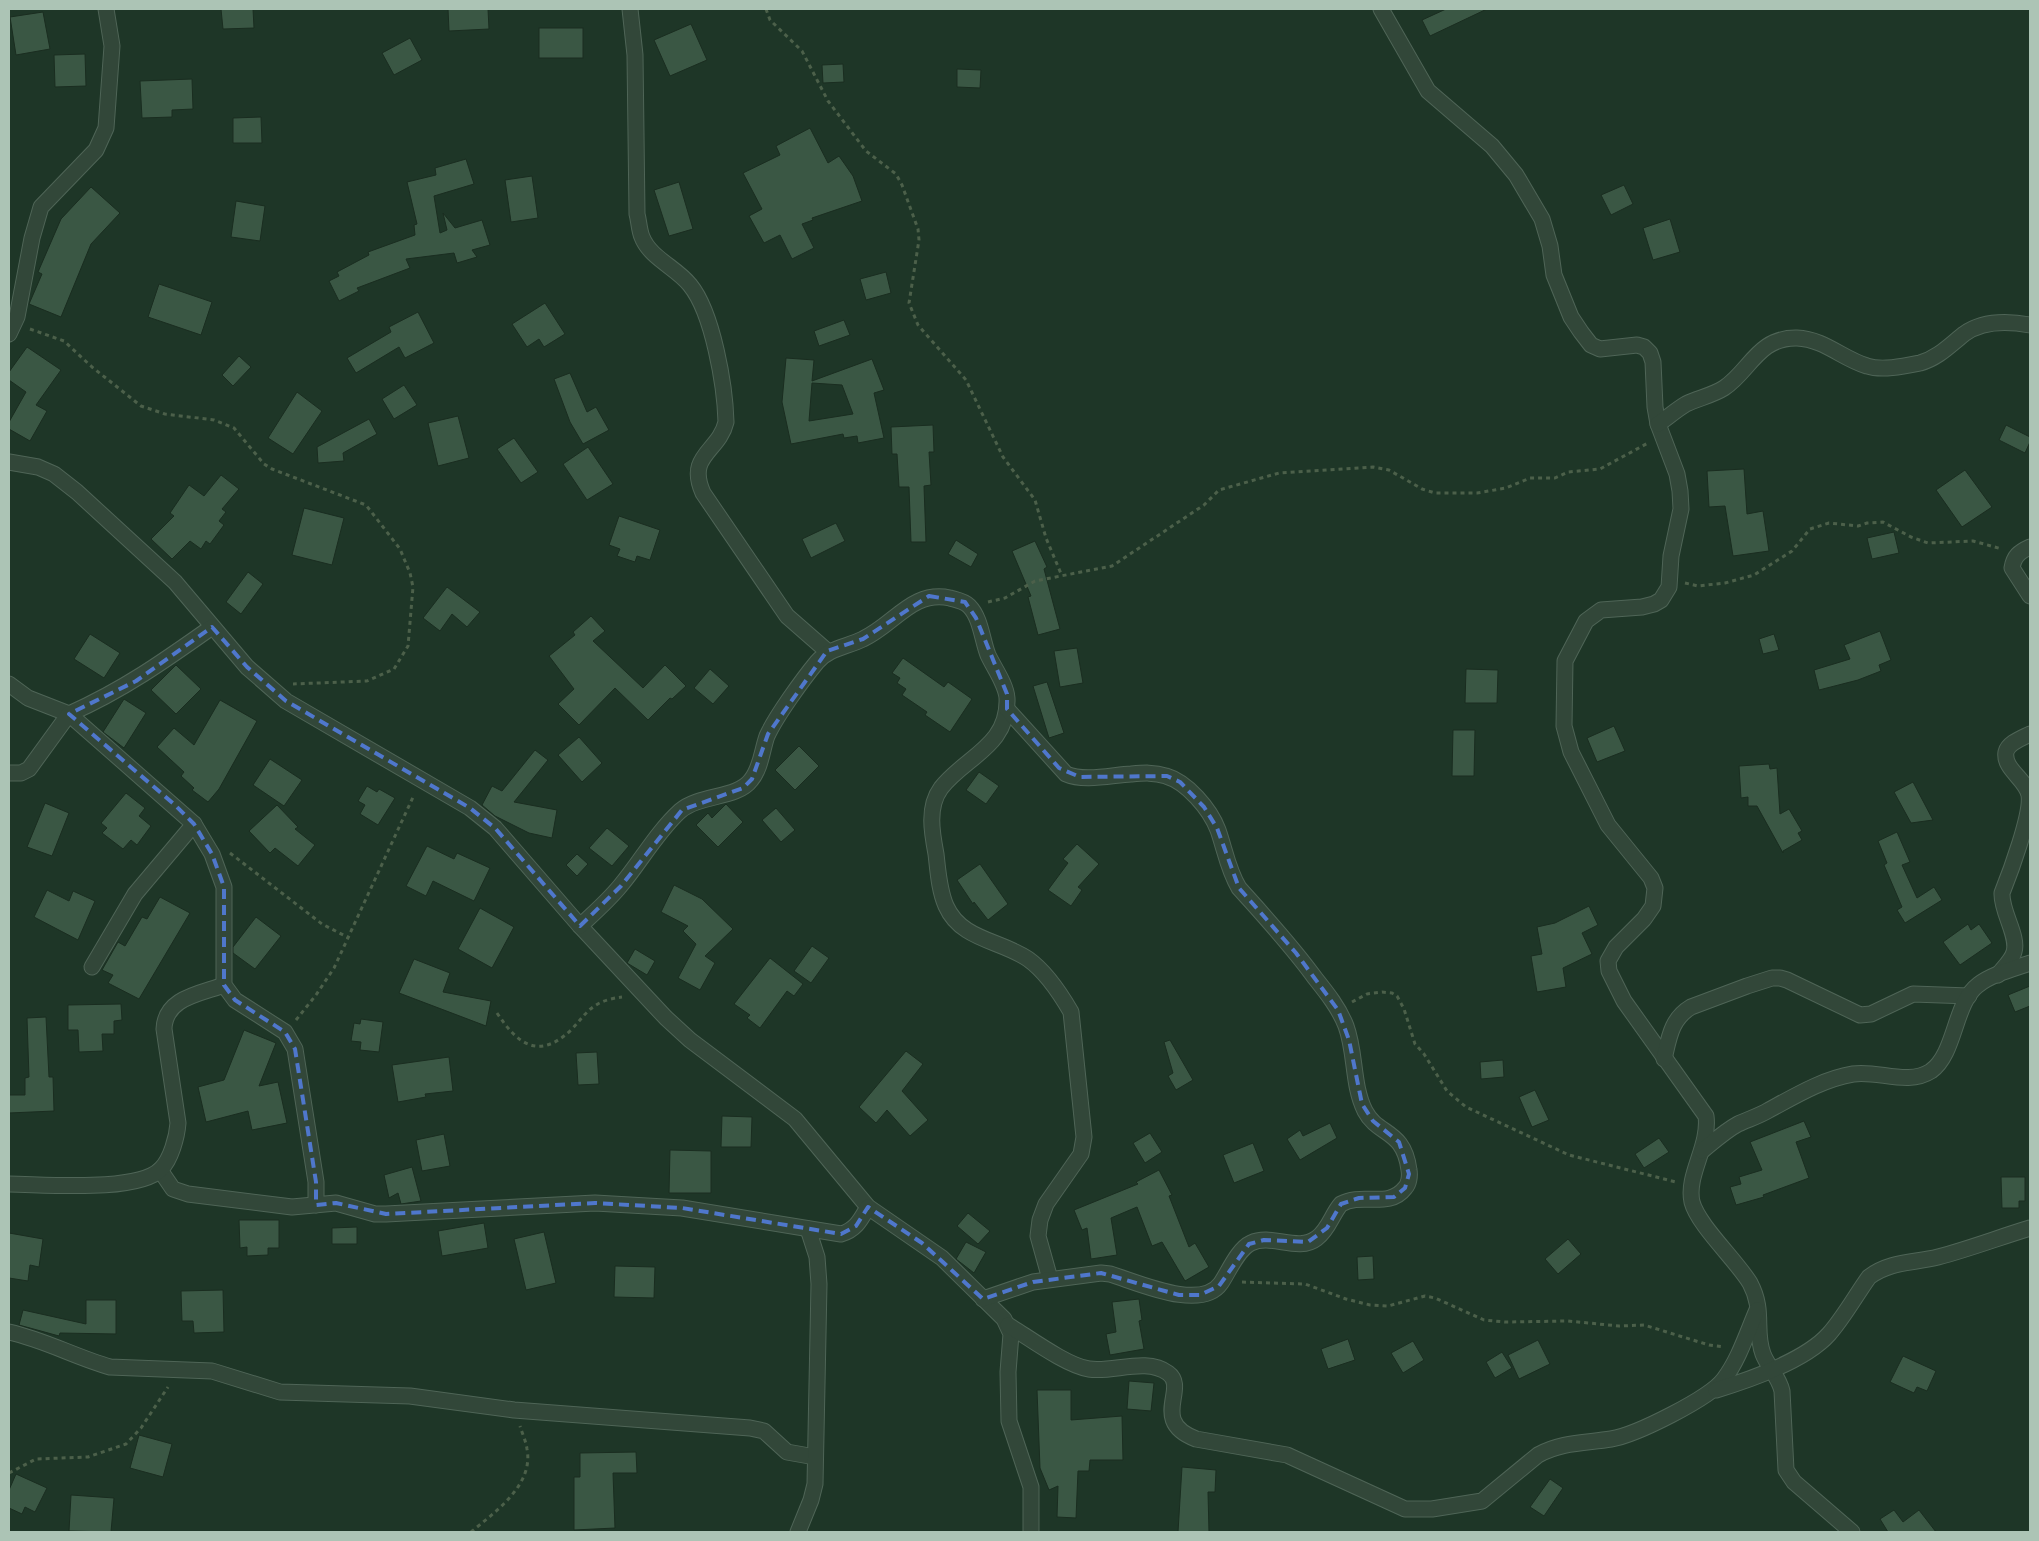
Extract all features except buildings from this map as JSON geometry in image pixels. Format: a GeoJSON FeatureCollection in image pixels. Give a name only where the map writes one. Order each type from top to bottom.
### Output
{"type":"FeatureCollection","features":[{"type":"Feature","properties":{"kind":"street"},"geometry":{"type":"LineString","coordinates":[[12,329],[32,238],[41,207],[96,150],[106,128],[112,46],[106,9]]}},
{"type":"Feature","properties":{"kind":"street"},"geometry":{"type":"LineString","coordinates":[[630,9],[635,55],[637,214],[642,237],[650,250],[691,285],[706,313],[720,371],[726,422],[724,429],[704,456],[698,469],[699,483],[787,616],[826,652]]}},
{"type":"Feature","properties":{"kind":"street"},"geometry":{"type":"LineString","coordinates":[[1382,9],[1428,91],[1492,146],[1516,175],[1542,219],[1550,246],[1554,275],[1571,317],[1581,332],[1592,345],[1600,349],[1637,345],[1644,347],[1650,353],[1654,371],[1655,407],[1660,429],[1677,474],[1680,491],[1681,509],[1667,593],[1654,604],[1642,607],[1600,610],[1591,616],[1579,632],[1568,654],[1563,672],[1564,726],[1571,752],[1608,825],[1650,878],[1654,888],[1653,906],[1644,919],[1616,947],[1608,961],[1609,971],[1620,993],[1664,1059],[1706,1116],[1706,1136],[1691,1196],[1697,1213],[1748,1281],[1759,1305],[1763,1354],[1782,1391],[1786,1470],[1794,1482],[1852,1532]]}},
{"type":"Feature","properties":{"kind":"street"},"geometry":{"type":"LineString","coordinates":[[1660,429],[1684,405],[1727,386],[1753,357],[1777,342],[1786,339],[1798,338],[1816,342],[1868,366],[1898,366],[1921,362],[1940,354],[1966,333],[1990,323],[2030,325]]}},
{"type":"Feature","properties":{"kind":"street"},"geometry":{"type":"LineString","coordinates":[[9,462],[38,467],[54,474],[175,582],[212,627],[265,685],[294,706],[470,808],[495,828],[580,926],[690,1040],[795,1119],[868,1207],[942,1258],[1008,1325],[1075,1365],[1089,1369],[1147,1367],[1160,1369],[1170,1374],[1175,1382],[1172,1416],[1175,1426],[1183,1434],[1196,1439],[1287,1455],[1405,1509],[1432,1509],[1482,1501],[1538,1455],[1547,1450],[1560,1445],[1619,1437],[1663,1418],[1714,1390],[1772,1369],[1813,1348],[1829,1334],[1868,1277],[1877,1270],[1939,1257],[2030,1228]]}},
{"type":"Feature","properties":{"kind":"street"},"geometry":{"type":"LineString","coordinates":[[2025,550],[2013,560],[2012,568],[2030,596]]}},
{"type":"Feature","properties":{"kind":"street"},"geometry":{"type":"LineString","coordinates":[[580,926],[621,886],[665,827],[682,810],[695,802],[743,788],[752,780],[768,734],[816,663],[826,652],[863,640],[916,601],[930,596],[940,596],[965,602],[972,609],[988,655],[1007,694],[1007,709],[1001,728],[992,743],[940,789],[934,806],[931,824],[942,895],[954,917],[969,934],[1029,960],[1061,994],[1071,1012],[1084,1137],[1081,1154],[1046,1204],[1040,1220],[1038,1236],[1050,1279]]}},
{"type":"Feature","properties":{"kind":"street"},"geometry":{"type":"LineString","coordinates":[[9,773],[21,773],[29,769],[69,714],[100,701],[136,681],[212,627]]}},
{"type":"Feature","properties":{"kind":"street"},"geometry":{"type":"LineString","coordinates":[[9,684],[28,698],[69,714],[197,829],[212,854],[224,887],[224,985],[235,1000],[285,1032],[295,1049],[316,1182],[316,1205]]}},
{"type":"Feature","properties":{"kind":"street"},"geometry":{"type":"LineString","coordinates":[[983,1299],[1033,1282],[1090,1274],[1110,1274],[1188,1296],[1209,1293],[1219,1286],[1249,1244],[1264,1240],[1300,1244],[1308,1242],[1317,1238],[1327,1228],[1341,1204],[1359,1198],[1385,1200],[1394,1197],[1405,1188],[1409,1174],[1408,1161],[1399,1142],[1366,1114],[1359,1093],[1346,1027],[1338,1010],[1296,953],[1239,888],[1232,876],[1212,817],[1180,782],[1167,776],[1148,773],[1071,777],[1059,768],[1007,709]]}},
{"type":"Feature","properties":{"kind":"street"},"geometry":{"type":"LineString","coordinates":[[1998,975],[2014,952],[2014,940],[2002,906],[2002,893],[2030,805],[2027,786],[2007,764],[2006,755],[2007,748],[2030,734]]}},
{"type":"Feature","properties":{"kind":"street"},"geometry":{"type":"LineString","coordinates":[[92,967],[135,894],[197,829]]}},
{"type":"Feature","properties":{"kind":"street"},"geometry":{"type":"LineString","coordinates":[[1702,1151],[1738,1124],[1756,1118],[1808,1089],[1834,1079],[1864,1073],[1909,1078],[1920,1076],[1932,1070],[1938,1064],[1969,996],[1978,984],[2030,963]]}},
{"type":"Feature","properties":{"kind":"street"},"geometry":{"type":"LineString","coordinates":[[1664,1059],[1674,1021],[1681,1013],[1691,1007],[1772,978],[1787,980],[1860,1015],[1871,1014],[1913,994],[1969,996]]}},
{"type":"Feature","properties":{"kind":"street"},"geometry":{"type":"LineString","coordinates":[[9,1184],[118,1185],[140,1180],[160,1170],[178,1134],[164,1017],[171,1007],[180,1001],[224,985]]}},
{"type":"Feature","properties":{"kind":"street"},"geometry":{"type":"LineString","coordinates":[[160,1170],[173,1189],[179,1192],[284,1207],[336,1203],[375,1214],[595,1203],[682,1208],[841,1234],[849,1232],[856,1226],[868,1207]]}},
{"type":"Feature","properties":{"kind":"street"},"geometry":{"type":"LineString","coordinates":[[798,1532],[811,1500],[815,1484],[820,1284],[817,1257],[808,1229]]}},
{"type":"Feature","properties":{"kind":"street"},"geometry":{"type":"LineString","coordinates":[[1714,1390],[1725,1379],[1759,1305]]}},
{"type":"Feature","properties":{"kind":"street"},"geometry":{"type":"LineString","coordinates":[[1008,1325],[1011,1334],[1009,1421],[1031,1487],[1031,1532]]}},
{"type":"Feature","properties":{"kind":"street"},"geometry":{"type":"LineString","coordinates":[[9,1332],[35,1338],[110,1367],[212,1371],[280,1392],[410,1396],[514,1410],[750,1428],[764,1431],[787,1452],[815,1457]]}},
{"type":"Feature","properties":{"kind":"path"},"geometry":{"type":"LineString","coordinates":[[766,9],[770,20],[802,51],[828,101],[866,151],[896,174],[902,185],[918,229],[919,240],[909,303],[918,325],[966,380],[1003,457],[1035,500],[1046,538],[1062,576]]}},
{"type":"Feature","properties":{"kind":"path"},"geometry":{"type":"LineString","coordinates":[[12,329],[64,341],[92,367],[141,406],[165,414],[223,423],[234,428],[264,464],[272,469],[366,505],[400,549],[410,573],[413,587],[408,646],[394,670],[367,681],[265,685]]}},
{"type":"Feature","properties":{"kind":"path"},"geometry":{"type":"LineString","coordinates":[[965,602],[1000,600],[1035,581],[1112,566],[1204,505],[1219,490],[1279,473],[1373,467],[1389,470],[1422,489],[1435,493],[1477,493],[1506,488],[1530,478],[1555,478],[1568,472],[1600,469],[1660,429]]}},
{"type":"Feature","properties":{"kind":"path"},"geometry":{"type":"LineString","coordinates":[[1670,574],[1690,586],[1743,579],[1754,575],[1792,551],[1810,529],[1829,523],[1858,526],[1867,523],[1883,522],[1911,537],[1928,543],[1973,541],[2025,550]]}},
{"type":"Feature","properties":{"kind":"path"},"geometry":{"type":"LineString","coordinates":[[285,1032],[316,995],[349,938],[396,830],[422,780]]}},
{"type":"Feature","properties":{"kind":"path"},"geometry":{"type":"LineString","coordinates":[[197,829],[247,864],[322,924],[349,938]]}},
{"type":"Feature","properties":{"kind":"path"},"geometry":{"type":"LineString","coordinates":[[1338,1010],[1367,994],[1392,992],[1397,996],[1404,1009],[1415,1044],[1424,1054],[1447,1091],[1466,1107],[1569,1155],[1692,1186]]}},
{"type":"Feature","properties":{"kind":"path"},"geometry":{"type":"LineString","coordinates":[[497,1013],[509,1031],[520,1041],[540,1048],[556,1042],[599,1003],[627,996],[648,998]]}},
{"type":"Feature","properties":{"kind":"path"},"geometry":{"type":"LineString","coordinates":[[1219,1286],[1250,1281],[1305,1284],[1346,1299],[1388,1306],[1425,1296],[1435,1298],[1484,1320],[1505,1322],[1568,1321],[1619,1326],[1644,1325],[1708,1345],[1740,1349]]}},
{"type":"Feature","properties":{"kind":"path"},"geometry":{"type":"LineString","coordinates":[[9,1473],[36,1459],[88,1457],[126,1444],[141,1428],[178,1370]]}},
{"type":"Feature","properties":{"kind":"path"},"geometry":{"type":"LineString","coordinates":[[471,1532],[515,1492],[524,1476],[528,1450],[514,1410]]}},
{"type":"Feature","properties":{"kind":"highlighted area"},"geometry":{"type":"Polygon","coordinates":[[[929,596],[965,602],[976,618],[1007,694],[1007,709],[1059,768],[1080,777],[1167,776],[1180,782],[1204,807],[1217,828],[1239,888],[1296,953],[1338,1010],[1349,1040],[1362,1104],[1373,1121],[1399,1142],[1409,1174],[1405,1188],[1394,1197],[1359,1198],[1341,1204],[1327,1228],[1308,1242],[1264,1240],[1249,1244],[1219,1286],[1200,1295],[1179,1295],[1101,1273],[1033,1282],[983,1299],[922,1243],[868,1207],[856,1226],[841,1234],[682,1208],[595,1203],[386,1214],[336,1203],[316,1205],[316,1182],[295,1049],[285,1032],[235,1000],[224,985],[224,887],[212,854],[194,824],[175,805],[69,714],[136,681],[212,627],[247,667],[286,701],[470,808],[495,828],[580,926],[621,886],[682,810],[743,788],[752,779],[768,734],[827,651],[863,639],[929,596]]]}}]}
